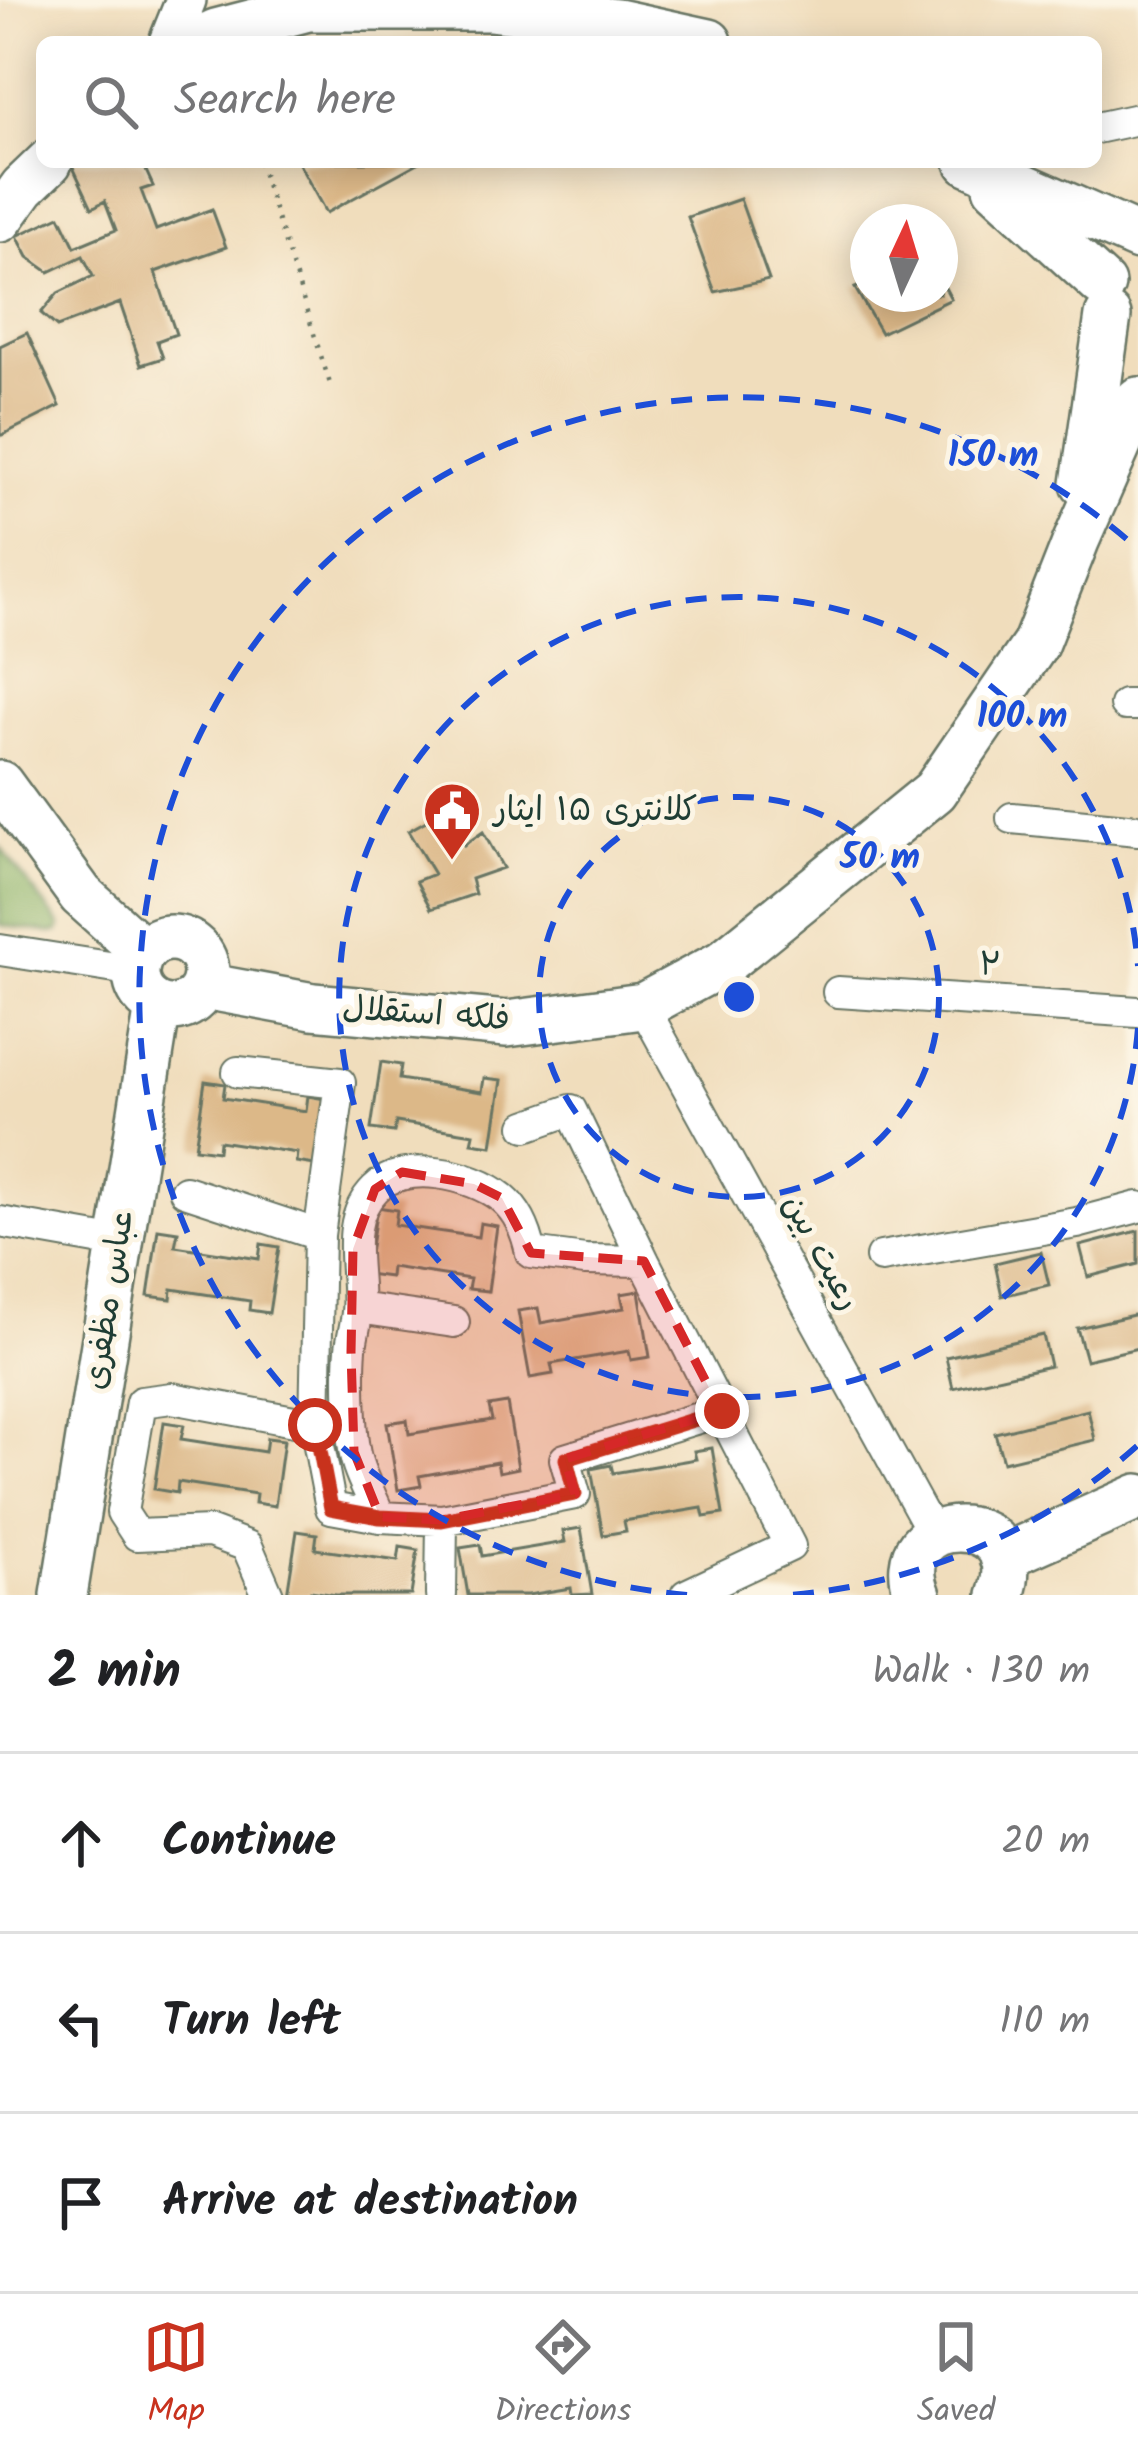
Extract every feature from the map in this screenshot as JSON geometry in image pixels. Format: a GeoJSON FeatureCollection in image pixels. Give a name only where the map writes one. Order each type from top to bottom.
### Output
{"type":"FeatureCollection","features":[{"type":"Feature","properties":{"kind":"main road"},"geometry":{"type":"LineString","coordinates":[[208,36],[299,4],[489,8],[617,22],[681,36]]}},
{"type":"Feature","properties":{"kind":"main road"},"geometry":{"type":"LineString","coordinates":[[975,168],[1116,313]]}},
{"type":"Feature","properties":{"kind":"main road"},"geometry":{"type":"LineString","coordinates":[[981,168],[1138,239]]}},
{"type":"Feature","properties":{"kind":"main road"},"geometry":{"type":"LineString","coordinates":[[1076,541],[1116,313],[1106,269],[1138,239]]}},
{"type":"Feature","properties":{"kind":"main road"},"geometry":{"type":"LineString","coordinates":[[1076,541],[1138,400]]}},
{"type":"Feature","properties":{"kind":"main road","name":"فلکه استقلال"},"geometry":{"type":"LineString","coordinates":[[204,986],[313,1006],[507,1024],[643,1006],[723,964],[935,791],[1035,645],[1076,541]]}},
{"type":"Feature","properties":{"kind":"main road"},"geometry":{"type":"LineString","coordinates":[[0,784],[145,976],[180,1007],[198,995],[206,975],[201,954],[184,940],[162,938],[145,976]]}},
{"type":"Feature","properties":{"kind":"main road","name":"عباس مظفری"},"geometry":{"type":"LineString","coordinates":[[64,1595],[119,1243],[145,976]]}},
{"type":"Feature","properties":{"kind":"main road"},"geometry":{"type":"LineString","coordinates":[[918,1595],[912,1570],[916,1556],[934,1535],[960,1527],[974,1530],[996,1545],[1002,1576],[1138,1497]]}},
{"type":"Feature","properties":{"kind":"street"},"geometry":{"type":"LineString","coordinates":[[171,36],[186,0]]}},
{"type":"Feature","properties":{"kind":"street"},"geometry":{"type":"LineString","coordinates":[[1102,127],[1138,119]]}},
{"type":"Feature","properties":{"kind":"street"},"geometry":{"type":"LineString","coordinates":[[1012,818],[1138,830]]}},
{"type":"Feature","properties":{"kind":"street"},"geometry":{"type":"LineString","coordinates":[[0,950],[145,976]]}},
{"type":"Feature","properties":{"kind":"street","name":"۲"},"geometry":{"type":"LineString","coordinates":[[838,992],[1138,1012]]}},
{"type":"Feature","properties":{"kind":"street","name":"رعیت بین"},"geometry":{"type":"LineString","coordinates":[[643,1006],[934,1535]]}},
{"type":"Feature","properties":{"kind":"street"},"geometry":{"type":"LineString","coordinates":[[238,1072],[340,1083],[319,1235],[315,1425],[331,1508],[380,1517],[442,1520],[575,1494],[566,1459],[722,1411]]}},
{"type":"Feature","properties":{"kind":"street"},"geometry":{"type":"LineString","coordinates":[[526,1126],[571,1110],[790,1546],[686,1595]]}},
{"type":"Feature","properties":{"kind":"street"},"geometry":{"type":"LineString","coordinates":[[380,1517],[354,1452],[350,1352],[358,1308],[353,1249],[360,1214],[375,1189],[402,1172],[439,1172],[502,1198],[527,1231],[531,1253],[644,1262]]}},
{"type":"Feature","properties":{"kind":"street"},"geometry":{"type":"LineString","coordinates":[[184,1191],[319,1235]]}},
{"type":"Feature","properties":{"kind":"street"},"geometry":{"type":"LineString","coordinates":[[880,1258],[1077,1223],[1138,1207]]}},
{"type":"Feature","properties":{"kind":"street"},"geometry":{"type":"LineString","coordinates":[[0,1222],[119,1243]]}},
{"type":"Feature","properties":{"kind":"street"},"geometry":{"type":"LineString","coordinates":[[358,1308],[454,1322]]}},
{"type":"Feature","properties":{"kind":"street"},"geometry":{"type":"LineString","coordinates":[[268,1595],[247,1546],[210,1532],[137,1535],[122,1512],[141,1402],[172,1398],[315,1425]]}},
{"type":"Feature","properties":{"kind":"street"},"geometry":{"type":"LineString","coordinates":[[441,1595],[442,1520]]}},
{"type":"Feature","properties":{"kind":"path"},"geometry":{"type":"LineString","coordinates":[[261,168],[332,390]]}},
{"type":"Feature","properties":{"kind":"highlighted area"},"geometry":{"type":"Polygon","coordinates":[[[402,1172],[474,1184],[502,1198],[531,1253],[644,1261],[721,1411],[565,1459],[575,1494],[442,1520],[380,1517],[354,1452],[351,1352],[353,1249],[375,1189],[402,1172]]]}},
{"type":"Feature","properties":{"kind":"green space"},"geometry":{"type":"Polygon","coordinates":[[[0,847],[61,926],[59,931],[0,925],[0,847]]]}},
{"type":"Feature","properties":{"kind":"building"},"geometry":{"type":"Polygon","coordinates":[[[73,168],[145,168],[153,186],[141,190],[156,230],[212,209],[226,247],[155,272],[176,334],[157,341],[163,358],[141,365],[120,303],[57,327],[41,313],[58,293],[93,276],[83,256],[49,272],[28,257],[17,236],[60,216],[75,247],[116,230],[105,201],[92,208],[73,168]]]}},
{"type":"Feature","properties":{"kind":"building"},"geometry":{"type":"Polygon","coordinates":[[[301,168],[409,168],[326,213],[301,168]]]}},
{"type":"Feature","properties":{"kind":"building"},"geometry":{"type":"Polygon","coordinates":[[[740,199],[769,280],[715,292],[688,217],[740,199]]]}},
{"type":"Feature","properties":{"kind":"building"},"geometry":{"type":"Polygon","coordinates":[[[869,312],[924,312],[881,333],[869,312]]]}},
{"type":"Feature","properties":{"kind":"building"},"geometry":{"type":"Polygon","coordinates":[[[27,333],[60,406],[0,436],[0,346],[27,333]]]}},
{"type":"Feature","properties":{"kind":"building"},"geometry":{"type":"Polygon","coordinates":[[[446,810],[464,845],[483,832],[503,868],[471,879],[475,894],[431,909],[416,881],[434,874],[408,831],[446,810]]]}},
{"type":"Feature","properties":{"kind":"building"},"geometry":{"type":"Polygon","coordinates":[[[381,1062],[401,1065],[399,1079],[482,1092],[484,1078],[502,1080],[492,1146],[472,1143],[474,1134],[396,1122],[394,1132],[371,1129],[381,1062]]]}},
{"type":"Feature","properties":{"kind":"building"},"geometry":{"type":"Polygon","coordinates":[[[205,1081],[225,1084],[223,1098],[306,1111],[308,1096],[325,1099],[315,1165],[296,1162],[297,1153],[219,1141],[218,1151],[195,1148],[205,1081]]]}},
{"type":"Feature","properties":{"kind":"building"},"geometry":{"type":"Polygon","coordinates":[[[377,1207],[397,1210],[395,1225],[478,1237],[480,1223],[497,1226],[488,1291],[468,1289],[470,1279],[391,1267],[390,1277],[367,1274],[377,1207]]]}},
{"type":"Feature","properties":{"kind":"building"},"geometry":{"type":"Polygon","coordinates":[[[158,1229],[178,1232],[175,1246],[259,1259],[261,1244],[279,1247],[269,1313],[249,1310],[250,1301],[172,1289],[171,1299],[148,1296],[158,1229]]]}},
{"type":"Feature","properties":{"kind":"building"},"geometry":{"type":"Polygon","coordinates":[[[1138,1231],[1138,1264],[1088,1277],[1080,1246],[1138,1231]]]}},
{"type":"Feature","properties":{"kind":"building"},"geometry":{"type":"Polygon","coordinates":[[[1041,1252],[1049,1285],[1002,1296],[995,1263],[1041,1252]]]}},
{"type":"Feature","properties":{"kind":"building"},"geometry":{"type":"Polygon","coordinates":[[[639,1291],[650,1357],[631,1360],[629,1351],[551,1364],[553,1374],[530,1378],[518,1311],[538,1308],[541,1323],[624,1308],[621,1294],[639,1291]]]}},
{"type":"Feature","properties":{"kind":"building"},"geometry":{"type":"Polygon","coordinates":[[[1138,1314],[1138,1348],[1086,1360],[1077,1328],[1138,1314]]]}},
{"type":"Feature","properties":{"kind":"building"},"geometry":{"type":"Polygon","coordinates":[[[1043,1335],[1050,1366],[953,1388],[946,1357],[1043,1335]]]}},
{"type":"Feature","properties":{"kind":"building"},"geometry":{"type":"Polygon","coordinates":[[[507,1403],[518,1468],[499,1472],[497,1462],[419,1476],[421,1486],[398,1490],[387,1423],[407,1420],[409,1434],[492,1420],[489,1406],[507,1403]]]}},
{"type":"Feature","properties":{"kind":"building"},"geometry":{"type":"Polygon","coordinates":[[[1088,1410],[1095,1440],[1003,1462],[995,1433],[1088,1410]]]}},
{"type":"Feature","properties":{"kind":"building"},"geometry":{"type":"Polygon","coordinates":[[[164,1422],[184,1425],[181,1439],[265,1452],[267,1438],[284,1440],[275,1506],[255,1503],[256,1494],[178,1482],[177,1493],[154,1489],[164,1422]]]}},
{"type":"Feature","properties":{"kind":"building"},"geometry":{"type":"Polygon","coordinates":[[[712,1448],[723,1514],[704,1517],[702,1508],[624,1521],[626,1531],[603,1535],[591,1469],[611,1465],[613,1473],[696,1459],[694,1451],[712,1448]]]}},
{"type":"Feature","properties":{"kind":"building"},"geometry":{"type":"Polygon","coordinates":[[[581,1528],[592,1594],[572,1595],[571,1588],[528,1595],[468,1595],[460,1548],[480,1545],[482,1556],[565,1542],[563,1531],[581,1528]]]}},
{"type":"Feature","properties":{"kind":"building"},"geometry":{"type":"Polygon","coordinates":[[[297,1531],[317,1534],[315,1549],[398,1561],[400,1547],[418,1550],[411,1595],[311,1591],[311,1595],[287,1595],[297,1531]]]}},
{"type":"Feature","properties":{"kind":"place","name":"کلانتری ۱۵ ایثار"},"geometry":{"type":"Point","coordinates":[452,862]}},
{"type":"Feature","properties":{"kind":"route"},"geometry":{"type":"LineString","coordinates":[[315,1425],[331,1508],[380,1517],[442,1520],[575,1494],[566,1459],[722,1411]]}}]}
